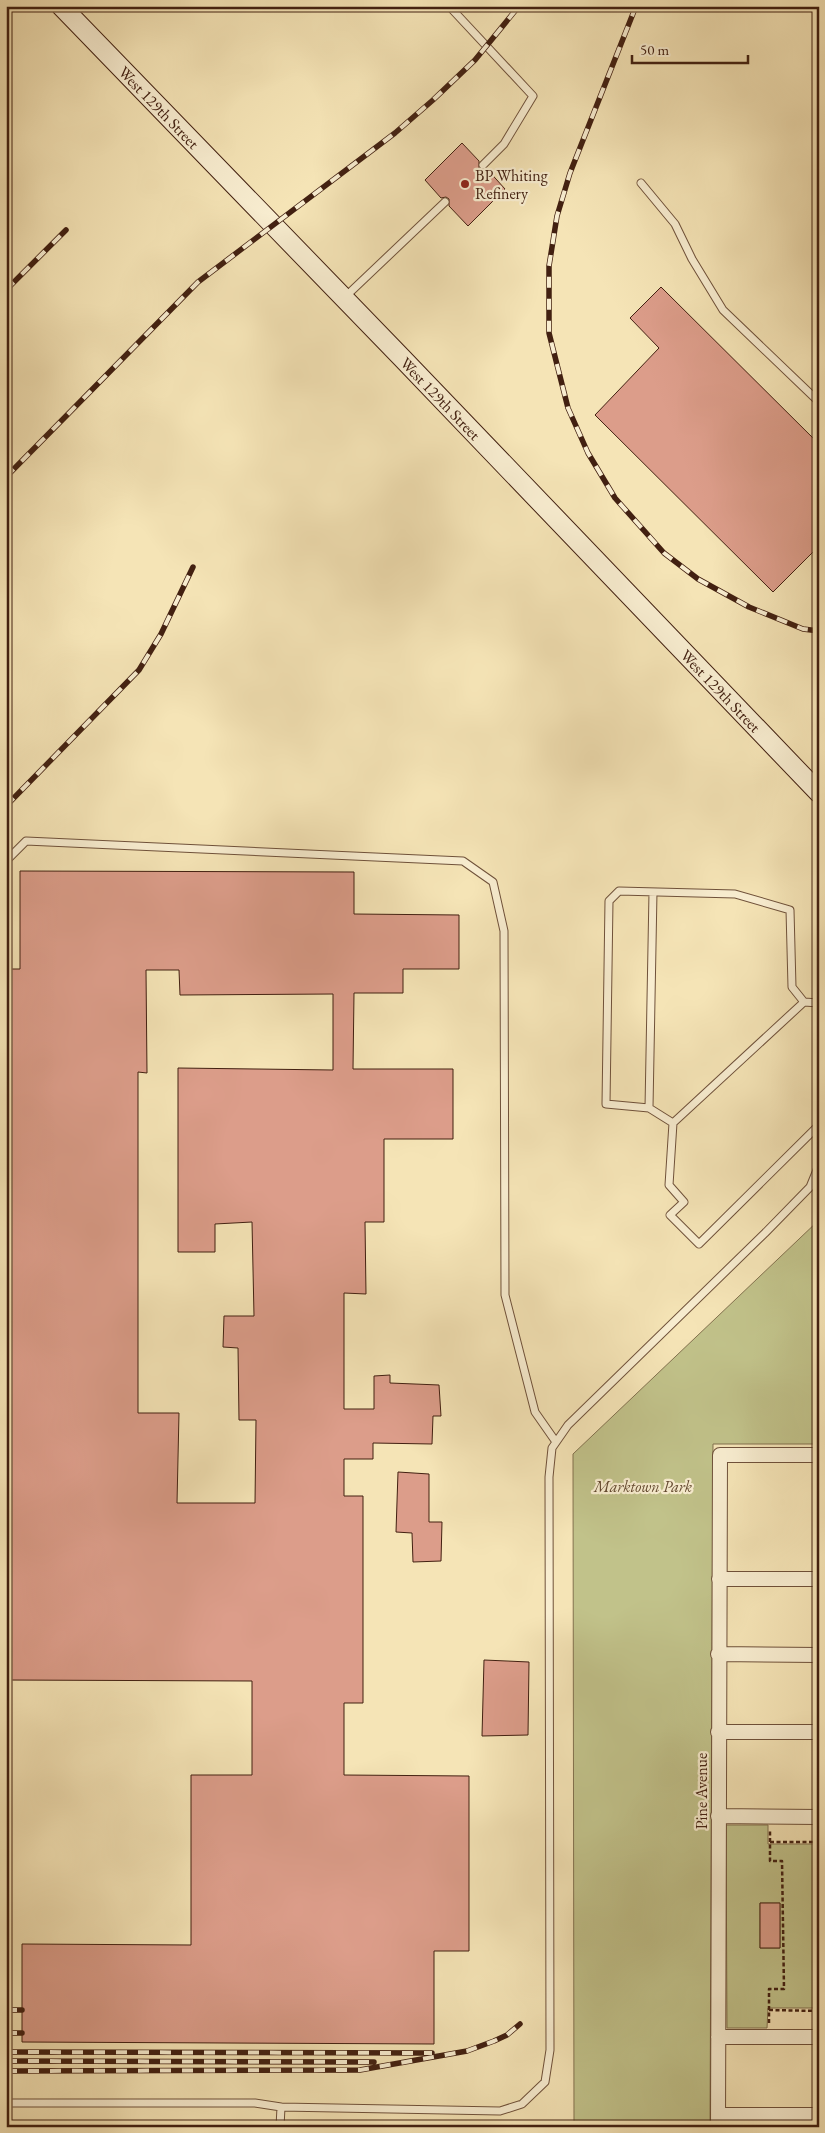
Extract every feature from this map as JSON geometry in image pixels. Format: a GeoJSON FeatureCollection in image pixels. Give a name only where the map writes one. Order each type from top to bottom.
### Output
{"type":"FeatureCollection","features":[{"type":"Feature","properties":{"kind":"main road","name":"West 129th Street"},"geometry":{"type":"LineString","coordinates":[[61,6],[819,793]]}},
{"type":"Feature","properties":{"kind":"street","name":"Pine Avenue"},"geometry":{"type":"LineString","coordinates":[[718,2121],[720,1455],[819,1455]]}},
{"type":"Feature","properties":{"kind":"street"},"geometry":{"type":"LineString","coordinates":[[719,1579],[819,1579]]}},
{"type":"Feature","properties":{"kind":"street"},"geometry":{"type":"LineString","coordinates":[[718,1654],[819,1655]]}},
{"type":"Feature","properties":{"kind":"street"},"geometry":{"type":"LineString","coordinates":[[718,1732],[819,1732]]}},
{"type":"Feature","properties":{"kind":"street"},"geometry":{"type":"LineString","coordinates":[[718,1816],[819,1816]]}},
{"type":"Feature","properties":{"kind":"street"},"geometry":{"type":"LineString","coordinates":[[718,2037],[819,2037]]}},
{"type":"Feature","properties":{"kind":"street"},"geometry":{"type":"LineString","coordinates":[[718,2121],[819,2115]]}},
{"type":"Feature","properties":{"kind":"lane"},"geometry":{"type":"LineString","coordinates":[[449,6],[533,96],[504,144],[483,165]]}},
{"type":"Feature","properties":{"kind":"lane"},"geometry":{"type":"LineString","coordinates":[[641,184],[675,224],[692,259],[723,310],[819,402]]}},
{"type":"Feature","properties":{"kind":"lane"},"geometry":{"type":"LineString","coordinates":[[344,298],[445,202]]}},
{"type":"Feature","properties":{"kind":"lane"},"geometry":{"type":"LineString","coordinates":[[6,861],[26,841],[463,861],[493,882],[504,931],[505,1295],[535,1412],[556,1442]]}},
{"type":"Feature","properties":{"kind":"lane"},"geometry":{"type":"LineString","coordinates":[[673,1123],[649,1108],[606,1104],[609,902],[619,891],[735,894],[790,910],[792,987],[804,1002]]}},
{"type":"Feature","properties":{"kind":"lane"},"geometry":{"type":"LineString","coordinates":[[649,1108],[653,892]]}},
{"type":"Feature","properties":{"kind":"lane"},"geometry":{"type":"LineString","coordinates":[[819,1003],[804,1002],[673,1123],[668,1185],[684,1202],[670,1215],[699,1244],[819,1125]]}},
{"type":"Feature","properties":{"kind":"lane"},"geometry":{"type":"LineString","coordinates":[[6,2102],[255,2103],[281,2107],[500,2111],[522,2104],[545,2082],[550,2050],[549,1477],[552,1448],[568,1425],[765,1234],[810,1187],[819,1166]]}},
{"type":"Feature","properties":{"kind":"lane"},"geometry":{"type":"LineString","coordinates":[[280,2127],[281,2107]]}},
{"type":"Feature","properties":{"kind":"path"},"geometry":{"type":"LineString","coordinates":[[769,2037],[769,1989],[784,1989],[782,1861],[770,1861],[770,1816]]}},
{"type":"Feature","properties":{"kind":"path"},"geometry":{"type":"LineString","coordinates":[[770,1842],[819,1842]]}},
{"type":"Feature","properties":{"kind":"path"},"geometry":{"type":"LineString","coordinates":[[769,2010],[819,2011]]}},
{"type":"Feature","properties":{"kind":"green space","name":"Marktown Park"},"geometry":{"type":"Polygon","coordinates":[[[819,1220],[819,1444],[713,1444],[710,2127],[574,2127],[573,1454],[819,1220]]]}},
{"type":"Feature","properties":{"kind":"green space"},"geometry":{"type":"Polygon","coordinates":[[[726,1825],[768,1825],[768,1844],[819,1844],[819,2008],[768,2008],[767,2028],[727,2028],[726,1825]],[[760,1903],[760,1948],[780,1948],[780,1903],[760,1903]]]}},
{"type":"Feature","properties":{"kind":"building","name":"BP Whiting Refinery"},"geometry":{"type":"Polygon","coordinates":[[[462,143],[479,161],[479,168],[482,170],[487,169],[505,189],[468,226],[449,206],[449,199],[446,197],[441,198],[425,180],[462,143]]]}},
{"type":"Feature","properties":{"kind":"building"},"geometry":{"type":"Polygon","coordinates":[[[661,287],[819,444],[819,546],[773,592],[595,415],[659,348],[630,318],[661,287]]]}},
{"type":"Feature","properties":{"kind":"building"},"geometry":{"type":"Polygon","coordinates":[[[20,871],[354,872],[354,914],[459,915],[459,969],[403,969],[403,993],[354,993],[353,1069],[453,1069],[453,1139],[384,1139],[384,1222],[365,1222],[366,1294],[344,1293],[344,1409],[374,1409],[374,1376],[390,1375],[390,1383],[439,1385],[441,1416],[433,1416],[432,1444],[373,1443],[373,1459],[344,1459],[344,1496],[363,1496],[363,1703],[344,1703],[344,1775],[469,1776],[469,1951],[434,1951],[434,2044],[22,2042],[22,1944],[191,1945],[191,1775],[252,1775],[252,1681],[6,1680],[6,969],[20,969],[20,871]],[[146,970],[147,1073],[138,1072],[138,1413],[179,1413],[177,1503],[255,1503],[256,1420],[239,1420],[238,1348],[223,1347],[224,1316],[254,1316],[252,1222],[215,1224],[215,1252],[178,1252],[178,1068],[333,1070],[333,994],[180,995],[179,970],[146,970]]]}},
{"type":"Feature","properties":{"kind":"building"},"geometry":{"type":"Polygon","coordinates":[[[398,1472],[429,1474],[429,1522],[442,1522],[441,1561],[413,1562],[412,1533],[396,1532],[398,1472]]]}},
{"type":"Feature","properties":{"kind":"building"},"geometry":{"type":"Polygon","coordinates":[[[484,1660],[529,1662],[528,1735],[482,1736],[484,1660]]]}},
{"type":"Feature","properties":{"kind":"building"},"geometry":{"type":"Polygon","coordinates":[[[760,1903],[780,1903],[780,1948],[760,1948],[760,1903]]]}},
{"type":"Feature","properties":{"kind":"railway"},"geometry":{"type":"LineString","coordinates":[[6,477],[198,282],[395,133],[475,60],[519,6]]}},
{"type":"Feature","properties":{"kind":"railway"},"geometry":{"type":"LineString","coordinates":[[636,6],[570,173],[557,216],[549,266],[549,333],[568,408],[588,453],[615,498],[664,553],[698,579],[749,607],[803,629],[819,631]]}},
{"type":"Feature","properties":{"kind":"railway"},"geometry":{"type":"LineString","coordinates":[[6,290],[66,230]]}},
{"type":"Feature","properties":{"kind":"railway"},"geometry":{"type":"LineString","coordinates":[[6,806],[139,670],[161,634],[193,567]]}},
{"type":"Feature","properties":{"kind":"railway"},"geometry":{"type":"LineString","coordinates":[[6,2010],[22,2010]]}},
{"type":"Feature","properties":{"kind":"railway"},"geometry":{"type":"LineString","coordinates":[[6,2071],[360,2070],[467,2051],[507,2035],[520,2024]]}},
{"type":"Feature","properties":{"kind":"railway"},"geometry":{"type":"LineString","coordinates":[[6,2033],[22,2033]]}},
{"type":"Feature","properties":{"kind":"railway"},"geometry":{"type":"LineString","coordinates":[[6,2052],[432,2053]]}},
{"type":"Feature","properties":{"kind":"railway"},"geometry":{"type":"LineString","coordinates":[[6,2061],[374,2062]]}},
{"type":"Feature","properties":{"kind":"place","name":"BP Whiting Refinery"},"geometry":{"type":"Point","coordinates":[465,184]}}]}
